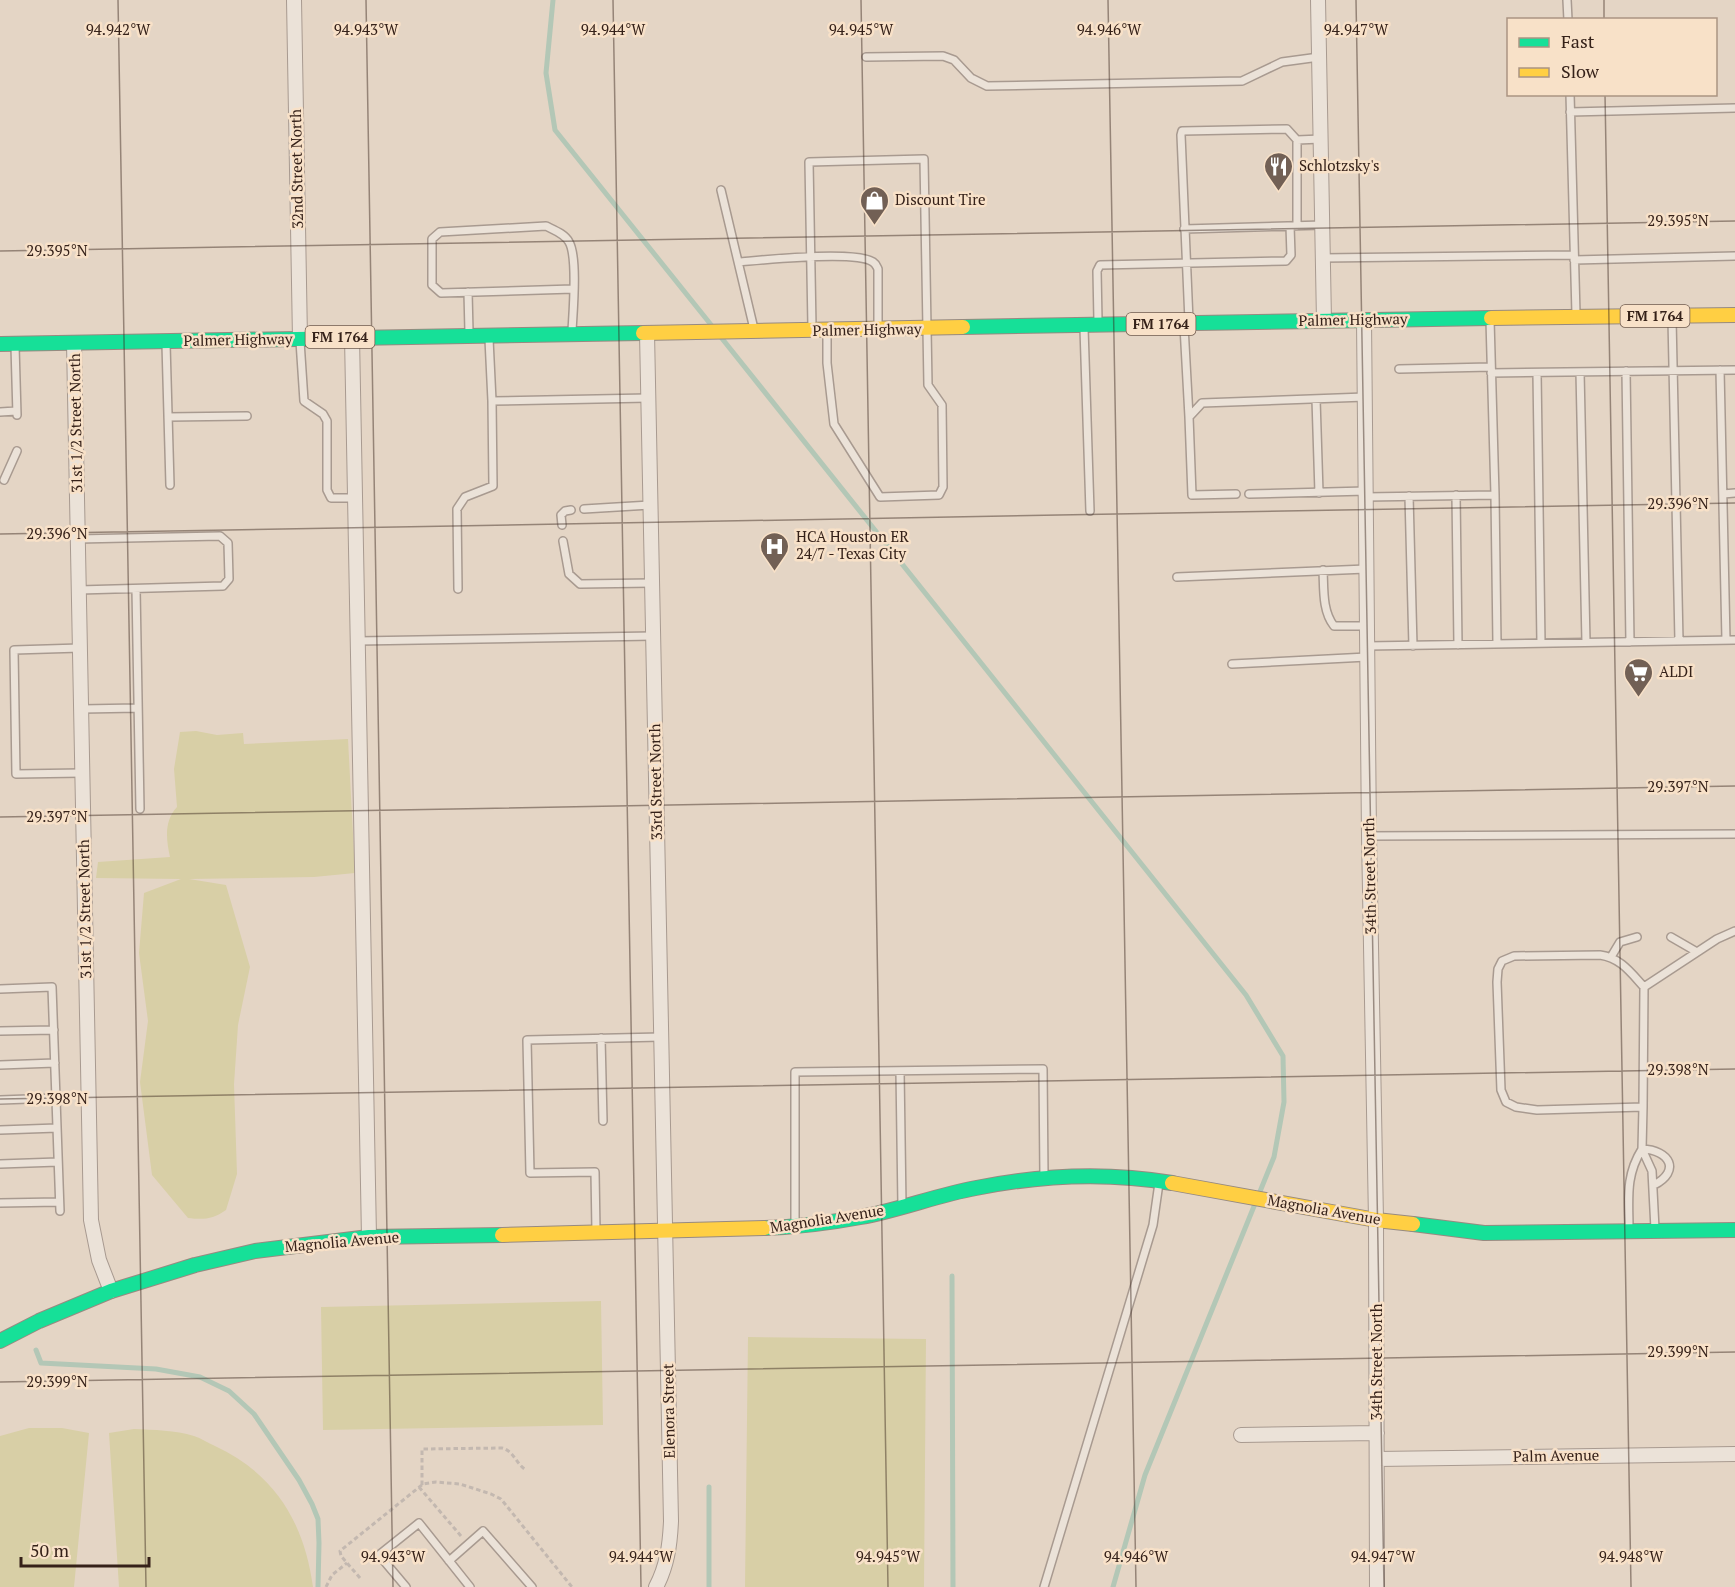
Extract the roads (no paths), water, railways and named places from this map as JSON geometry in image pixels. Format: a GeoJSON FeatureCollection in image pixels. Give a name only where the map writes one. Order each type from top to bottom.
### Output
{"type":"FeatureCollection","features":[{"type":"Feature","properties":{"kind":"street","name":"32nd Street North"},"geometry":{"type":"LineString","coordinates":[[294,0],[300,339]]}},
{"type":"Feature","properties":{"kind":"street"},"geometry":{"type":"LineString","coordinates":[[1318,0],[1324,321]]}},
{"type":"Feature","properties":{"kind":"street","name":"Palmer Highway"},"geometry":{"type":"LineString","coordinates":[[0,344],[1735,315]]}},
{"type":"Feature","properties":{"kind":"street","name":"34th Street North"},"geometry":{"type":"LineString","coordinates":[[1364,320],[1377,1459]]}},
{"type":"Feature","properties":{"kind":"street","name":"33rd Street North"},"geometry":{"type":"LineString","coordinates":[[647,333],[665,1232]]}},
{"type":"Feature","properties":{"kind":"street"},"geometry":{"type":"LineString","coordinates":[[352,337],[369,1237]]}},
{"type":"Feature","properties":{"kind":"street","name":"31st 1/2 Street North"},"geometry":{"type":"LineString","coordinates":[[74,343],[91,1220],[99,1260],[111,1291]]}},
{"type":"Feature","properties":{"kind":"street","name":"Magnolia Avenue"},"geometry":{"type":"LineString","coordinates":[[0,1341],[39,1321],[111,1291],[195,1265],[255,1251],[369,1237],[665,1232],[795,1226],[862,1217],[975,1188],[1044,1178],[1113,1176],[1159,1181],[1376,1220],[1484,1233],[1735,1230]]}},
{"type":"Feature","properties":{"kind":"street","name":"Elenora Street"},"geometry":{"type":"LineString","coordinates":[[656,1587],[663,1574],[669,1552],[671,1521],[665,1232]]}},
{"type":"Feature","properties":{"kind":"street"},"geometry":{"type":"LineString","coordinates":[[1241,1435],[1377,1433]]}},
{"type":"Feature","properties":{"kind":"street","name":"Palm Avenue"},"geometry":{"type":"LineString","coordinates":[[1377,1459],[1735,1454]]}},
{"type":"Feature","properties":{"kind":"street"},"geometry":{"type":"LineString","coordinates":[[1377,1459],[1377,1587]]}},
{"type":"Feature","properties":{"kind":"lane"},"geometry":{"type":"LineString","coordinates":[[1567,0],[1568,18]]}},
{"type":"Feature","properties":{"kind":"lane"},"geometry":{"type":"LineString","coordinates":[[866,57],[943,56],[954,60],[971,78],[987,86],[1242,81],[1282,62],[1319,57]]}},
{"type":"Feature","properties":{"kind":"lane"},"geometry":{"type":"LineString","coordinates":[[1570,96],[1576,316]]}},
{"type":"Feature","properties":{"kind":"lane"},"geometry":{"type":"LineString","coordinates":[[1570,112],[1735,108]]}},
{"type":"Feature","properties":{"kind":"lane"},"geometry":{"type":"LineString","coordinates":[[1090,511],[1091,325],[1098,267],[1186,263],[1286,261],[1291,255],[1294,226],[1297,140],[1287,129],[1182,131],[1181,135],[1186,263],[1192,495],[1236,494]]}},
{"type":"Feature","properties":{"kind":"lane"},"geometry":{"type":"LineString","coordinates":[[1297,140],[1321,139]]}},
{"type":"Feature","properties":{"kind":"lane"},"geometry":{"type":"LineString","coordinates":[[924,159],[927,328],[928,385],[942,405],[943,487],[939,495],[880,497],[834,424],[811,257],[809,162],[924,159]]}},
{"type":"Feature","properties":{"kind":"lane"},"geometry":{"type":"LineString","coordinates":[[721,189],[739,262],[750,332]]}},
{"type":"Feature","properties":{"kind":"lane"},"geometry":{"type":"LineString","coordinates":[[1184,229],[1323,225]]}},
{"type":"Feature","properties":{"kind":"lane"},"geometry":{"type":"LineString","coordinates":[[572,334],[574,258],[569,242],[560,233],[546,226],[440,232],[432,239],[432,285],[441,293],[573,289]]}},
{"type":"Feature","properties":{"kind":"lane"},"geometry":{"type":"LineString","coordinates":[[1323,258],[1735,256]]}},
{"type":"Feature","properties":{"kind":"lane"},"geometry":{"type":"LineString","coordinates":[[739,262],[811,257],[870,260],[875,263],[879,281],[878,329]]}},
{"type":"Feature","properties":{"kind":"lane"},"geometry":{"type":"LineString","coordinates":[[468,292],[469,335]]}},
{"type":"Feature","properties":{"kind":"lane"},"geometry":{"type":"LineString","coordinates":[[1672,316],[1679,641]]}},
{"type":"Feature","properties":{"kind":"lane"},"geometry":{"type":"LineString","coordinates":[[1490,318],[1497,644]]}},
{"type":"Feature","properties":{"kind":"lane"},"geometry":{"type":"LineString","coordinates":[[458,589],[457,509],[465,497],[493,486],[489,335]]}},
{"type":"Feature","properties":{"kind":"lane"},"geometry":{"type":"LineString","coordinates":[[300,339],[304,401],[323,414],[327,421],[327,490],[331,498],[355,498]]}},
{"type":"Feature","properties":{"kind":"lane"},"geometry":{"type":"LineString","coordinates":[[166,341],[170,485]]}},
{"type":"Feature","properties":{"kind":"lane"},"geometry":{"type":"LineString","coordinates":[[0,412],[17,413],[15,344]]}},
{"type":"Feature","properties":{"kind":"lane"},"geometry":{"type":"LineString","coordinates":[[1399,369],[1537,373],[1735,369]]}},
{"type":"Feature","properties":{"kind":"lane"},"geometry":{"type":"LineString","coordinates":[[1719,370],[1726,640]]}},
{"type":"Feature","properties":{"kind":"lane"},"geometry":{"type":"LineString","coordinates":[[1626,371],[1630,642]]}},
{"type":"Feature","properties":{"kind":"lane"},"geometry":{"type":"LineString","coordinates":[[1580,372],[1586,642]]}},
{"type":"Feature","properties":{"kind":"lane"},"geometry":{"type":"LineString","coordinates":[[1537,373],[1540,643]]}},
{"type":"Feature","properties":{"kind":"lane"},"geometry":{"type":"LineString","coordinates":[[1190,417],[1202,403],[1365,397]]}},
{"type":"Feature","properties":{"kind":"lane"},"geometry":{"type":"LineString","coordinates":[[492,401],[648,398]]}},
{"type":"Feature","properties":{"kind":"lane"},"geometry":{"type":"LineString","coordinates":[[1316,399],[1319,493]]}},
{"type":"Feature","properties":{"kind":"lane"},"geometry":{"type":"LineString","coordinates":[[168,417],[247,416]]}},
{"type":"Feature","properties":{"kind":"lane"},"geometry":{"type":"LineString","coordinates":[[4,480],[17,451]]}},
{"type":"Feature","properties":{"kind":"lane"},"geometry":{"type":"LineString","coordinates":[[1723,494],[1735,493]]}},
{"type":"Feature","properties":{"kind":"lane"},"geometry":{"type":"LineString","coordinates":[[1249,494],[1495,495]]}},
{"type":"Feature","properties":{"kind":"lane"},"geometry":{"type":"LineString","coordinates":[[1456,495],[1458,645]]}},
{"type":"Feature","properties":{"kind":"lane"},"geometry":{"type":"LineString","coordinates":[[1410,496],[1413,646]]}},
{"type":"Feature","properties":{"kind":"lane"},"geometry":{"type":"LineString","coordinates":[[584,509],[650,505]]}},
{"type":"Feature","properties":{"kind":"lane"},"geometry":{"type":"LineString","coordinates":[[562,525],[561,516],[565,511],[571,510]]}},
{"type":"Feature","properties":{"kind":"lane"},"geometry":{"type":"LineString","coordinates":[[78,540],[220,536],[228,543],[229,579],[223,586],[79,590]]}},
{"type":"Feature","properties":{"kind":"lane"},"geometry":{"type":"LineString","coordinates":[[563,541],[569,574],[580,584],[652,584]]}},
{"type":"Feature","properties":{"kind":"lane"},"geometry":{"type":"LineString","coordinates":[[1177,577],[1366,569]]}},
{"type":"Feature","properties":{"kind":"lane"},"geometry":{"type":"LineString","coordinates":[[1323,570],[1326,607],[1330,621],[1334,626],[1367,626]]}},
{"type":"Feature","properties":{"kind":"lane"},"geometry":{"type":"LineString","coordinates":[[136,589],[140,809]]}},
{"type":"Feature","properties":{"kind":"lane"},"geometry":{"type":"LineString","coordinates":[[358,642],[653,636]]}},
{"type":"Feature","properties":{"kind":"lane"},"geometry":{"type":"LineString","coordinates":[[1232,664],[1413,646],[1735,640]]}},
{"type":"Feature","properties":{"kind":"lane"},"geometry":{"type":"LineString","coordinates":[[80,648],[14,650],[14,673],[16,774],[82,773]]}},
{"type":"Feature","properties":{"kind":"lane"},"geometry":{"type":"LineString","coordinates":[[82,709],[138,708]]}},
{"type":"Feature","properties":{"kind":"lane"},"geometry":{"type":"LineString","coordinates":[[1369,836],[1735,834]]}},
{"type":"Feature","properties":{"kind":"lane"},"geometry":{"type":"LineString","coordinates":[[1644,987],[1717,939],[1735,931]]}},
{"type":"Feature","properties":{"kind":"lane"},"geometry":{"type":"LineString","coordinates":[[1611,957],[1620,942],[1636,937]]}},
{"type":"Feature","properties":{"kind":"lane"},"geometry":{"type":"LineString","coordinates":[[1671,937],[1697,952]]}},
{"type":"Feature","properties":{"kind":"lane"},"geometry":{"type":"LineString","coordinates":[[1642,1107],[1537,1110],[1516,1107],[1506,1102],[1501,1090],[1497,982],[1498,969],[1502,961],[1514,956],[1611,957],[1621,963],[1644,987],[1642,1149],[1652,1171],[1656,1231]]}},
{"type":"Feature","properties":{"kind":"lane"},"geometry":{"type":"LineString","coordinates":[[0,989],[52,987],[60,1211]]}},
{"type":"Feature","properties":{"kind":"lane"},"geometry":{"type":"LineString","coordinates":[[0,1031],[54,1030]]}},
{"type":"Feature","properties":{"kind":"lane"},"geometry":{"type":"LineString","coordinates":[[596,1233],[594,1172],[530,1173],[527,1040],[661,1037]]}},
{"type":"Feature","properties":{"kind":"lane"},"geometry":{"type":"LineString","coordinates":[[601,1038],[603,1121]]}},
{"type":"Feature","properties":{"kind":"lane"},"geometry":{"type":"LineString","coordinates":[[0,1065],[55,1063]]}},
{"type":"Feature","properties":{"kind":"lane"},"geometry":{"type":"LineString","coordinates":[[795,1226],[795,1072],[1043,1069],[1044,1178]]}},
{"type":"Feature","properties":{"kind":"lane"},"geometry":{"type":"LineString","coordinates":[[900,1071],[902,1206]]}},
{"type":"Feature","properties":{"kind":"lane"},"geometry":{"type":"LineString","coordinates":[[0,1100],[56,1098]]}},
{"type":"Feature","properties":{"kind":"lane"},"geometry":{"type":"LineString","coordinates":[[0,1130],[57,1128]]}},
{"type":"Feature","properties":{"kind":"lane"},"geometry":{"type":"LineString","coordinates":[[1642,1149],[1659,1151],[1666,1155],[1668,1160],[1668,1174],[1654,1185]]}},
{"type":"Feature","properties":{"kind":"lane"},"geometry":{"type":"LineString","coordinates":[[1629,1232],[1629,1178],[1642,1149]]}},
{"type":"Feature","properties":{"kind":"lane"},"geometry":{"type":"LineString","coordinates":[[0,1164],[58,1162]]}},
{"type":"Feature","properties":{"kind":"lane"},"geometry":{"type":"LineString","coordinates":[[1044,1587],[1153,1224],[1159,1181]]}},
{"type":"Feature","properties":{"kind":"lane"},"geometry":{"type":"LineString","coordinates":[[0,1203],[59,1202]]}},
{"type":"Feature","properties":{"kind":"lane"},"geometry":{"type":"LineString","coordinates":[[406,1587],[379,1555],[419,1523],[470,1587]]}},
{"type":"Feature","properties":{"kind":"lane"},"geometry":{"type":"LineString","coordinates":[[449,1561],[483,1531],[532,1587]]}},
{"type":"Feature","properties":{"kind":"waterway"},"geometry":{"type":"LineString","coordinates":[[553,0],[546,73],[555,130],[712,326]]}},
{"type":"Feature","properties":{"kind":"waterway"},"geometry":{"type":"LineString","coordinates":[[720,336],[1246,995],[1283,1056],[1284,1102],[1274,1157],[1145,1475],[1113,1587]]}},
{"type":"Feature","properties":{"kind":"waterway"},"geometry":{"type":"LineString","coordinates":[[952,1276],[953,1587]]}},
{"type":"Feature","properties":{"kind":"waterway"},"geometry":{"type":"LineString","coordinates":[[36,1350],[41,1363],[156,1369],[200,1377],[229,1391],[254,1414],[299,1480],[312,1504],[318,1519],[318,1587]]}},
{"type":"Feature","properties":{"kind":"waterway"},"geometry":{"type":"LineString","coordinates":[[709,1487],[709,1587]]}},
{"type":"Feature","properties":{"kind":"place","name":"Schlotzsky's"},"geometry":{"type":"Point","coordinates":[1278,192]}},
{"type":"Feature","properties":{"kind":"place","name":"Discount Tire"},"geometry":{"type":"Point","coordinates":[874,226]}},
{"type":"Feature","properties":{"kind":"place","name":"HCA Houston ER 24/7 - Texas City"},"geometry":{"type":"Point","coordinates":[775,572]}},
{"type":"Feature","properties":{"kind":"place","name":"ALDI"},"geometry":{"type":"Point","coordinates":[1638,698]}}]}
